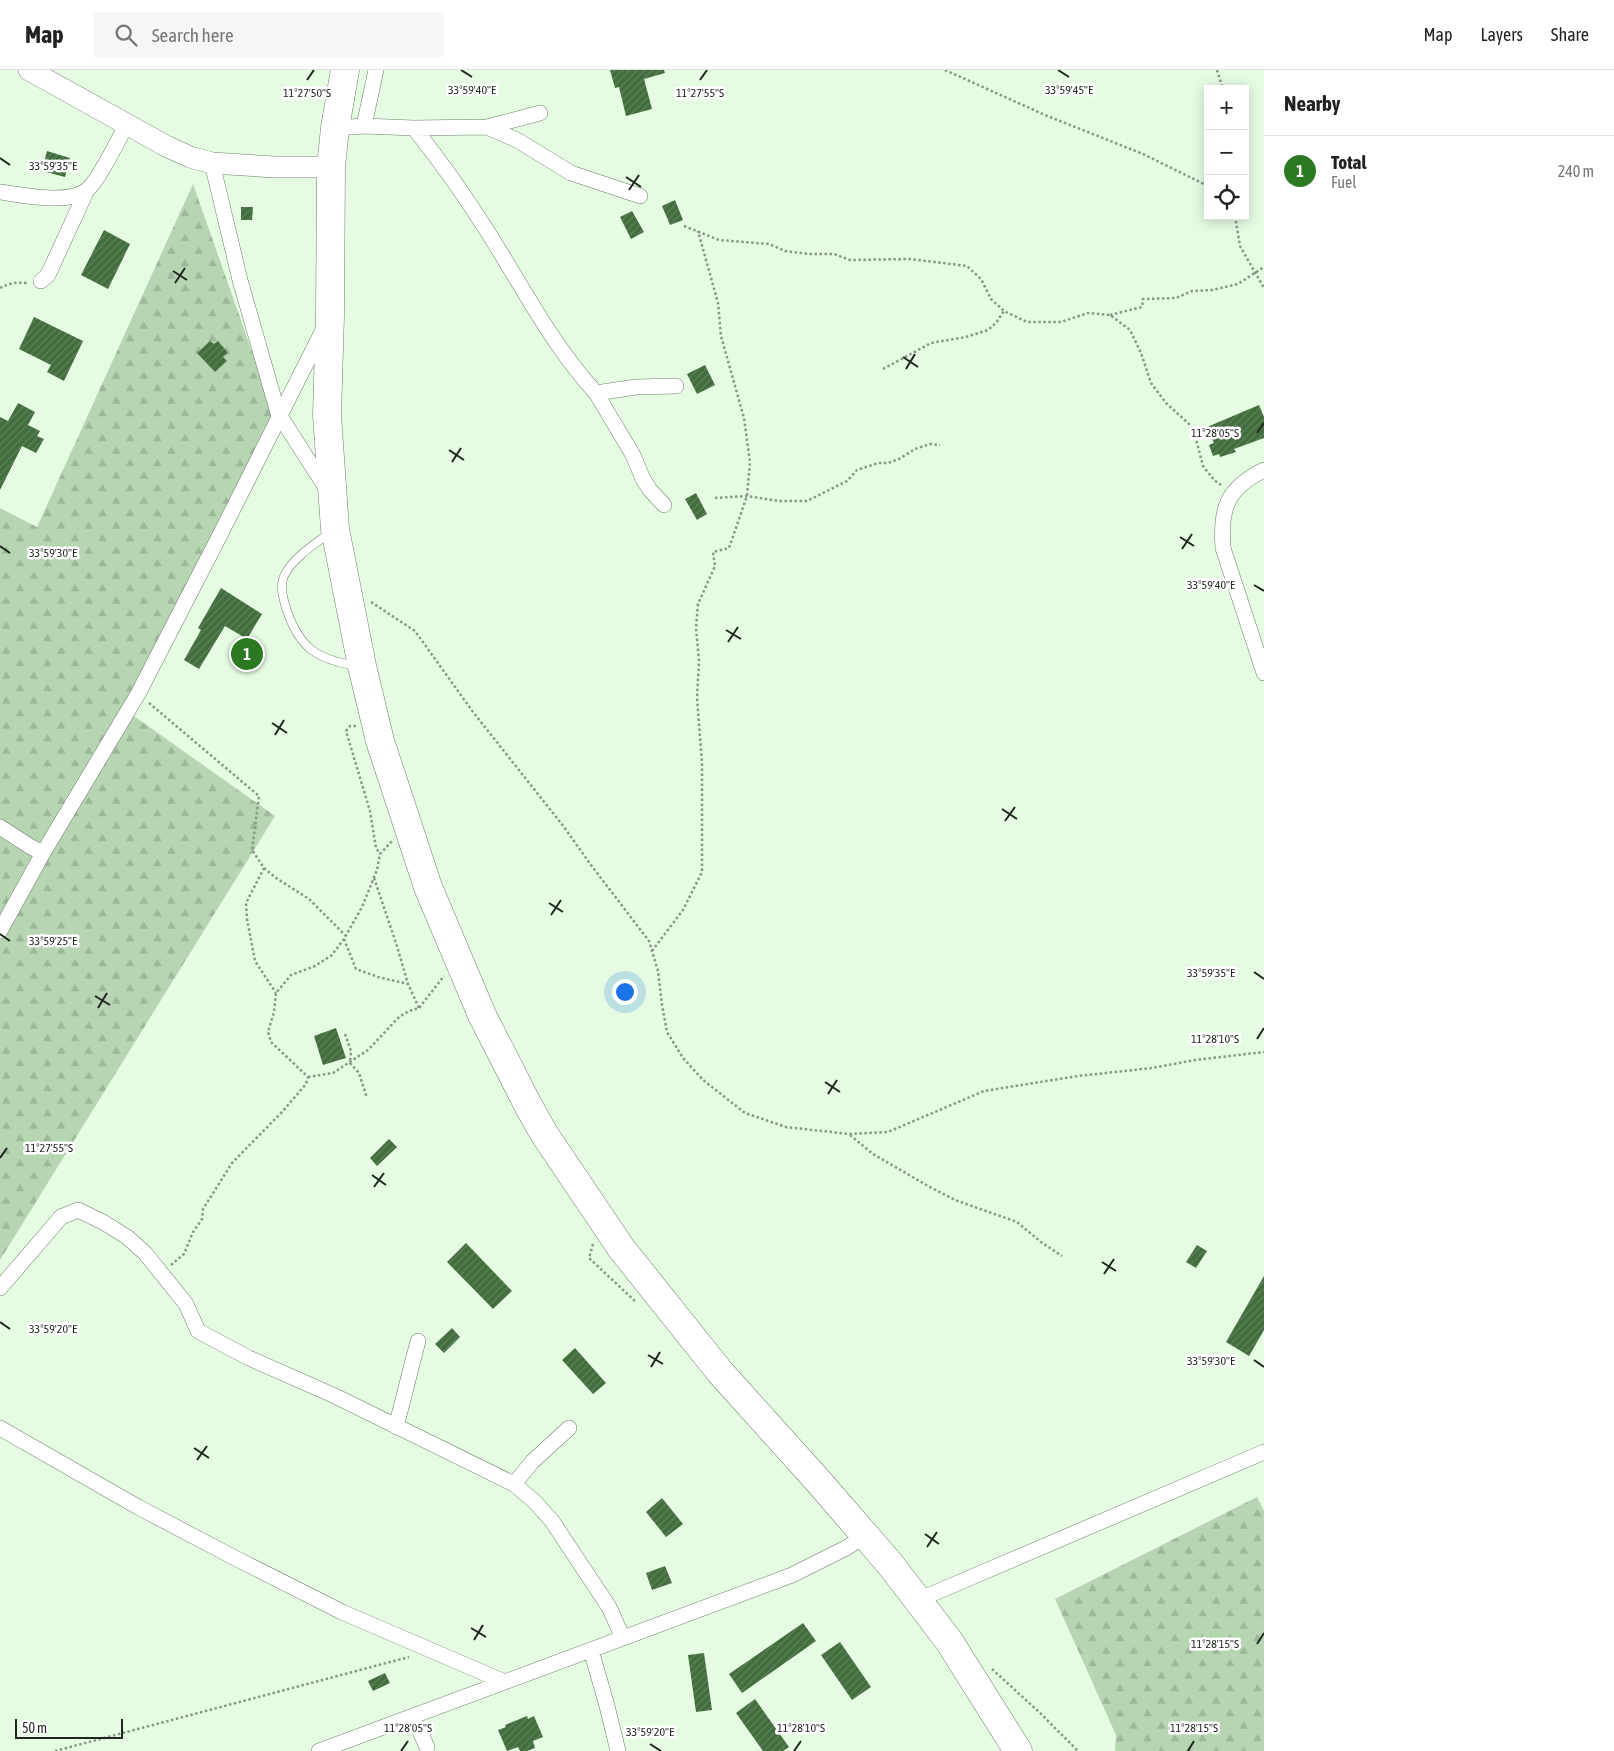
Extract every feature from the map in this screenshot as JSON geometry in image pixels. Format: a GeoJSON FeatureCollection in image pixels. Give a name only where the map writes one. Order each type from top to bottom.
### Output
{"type":"FeatureCollection","features":[{"type":"Feature","properties":{"kind":"highway"},"geometry":{"type":"LineString","coordinates":[[345,70],[335,128],[331,167],[327,415],[335,529],[362,666],[380,741],[428,887],[482,1015],[543,1132],[621,1248],[720,1372],[890,1564],[949,1641],[1018,1751]]}},
{"type":"Feature","properties":{"kind":"street"},"geometry":{"type":"LineString","coordinates":[[29,70],[190,157],[212,163],[274,167],[331,167]]}},
{"type":"Feature","properties":{"kind":"street"},"geometry":{"type":"LineString","coordinates":[[364,126],[376,70]]}},
{"type":"Feature","properties":{"kind":"street"},"geometry":{"type":"LineString","coordinates":[[335,128],[364,126],[414,128],[487,126],[540,113]]}},
{"type":"Feature","properties":{"kind":"street"},"geometry":{"type":"LineString","coordinates":[[41,281],[48,275],[87,190],[127,124]]}},
{"type":"Feature","properties":{"kind":"street"},"geometry":{"type":"LineString","coordinates":[[487,126],[517,140],[571,174],[640,196]]}},
{"type":"Feature","properties":{"kind":"street"},"geometry":{"type":"LineString","coordinates":[[414,128],[440,160],[468,201],[525,294],[577,373],[596,393],[650,490],[664,505]]}},
{"type":"Feature","properties":{"kind":"street"},"geometry":{"type":"LineString","coordinates":[[212,163],[240,280],[279,416],[333,499]]}},
{"type":"Feature","properties":{"kind":"street"},"geometry":{"type":"LineString","coordinates":[[0,192],[59,198],[79,195],[87,190]]}},
{"type":"Feature","properties":{"kind":"street"},"geometry":{"type":"LineString","coordinates":[[0,931],[138,694],[221,534],[330,315]]}},
{"type":"Feature","properties":{"kind":"street"},"geometry":{"type":"LineString","coordinates":[[596,393],[636,387],[676,386]]}},
{"type":"Feature","properties":{"kind":"street"},"geometry":{"type":"LineString","coordinates":[[1264,470],[1249,477],[1233,492],[1222,519],[1223,548],[1264,673]]}},
{"type":"Feature","properties":{"kind":"street"},"geometry":{"type":"LineString","coordinates":[[0,827],[44,853]]}},
{"type":"Feature","properties":{"kind":"street"},"geometry":{"type":"LineString","coordinates":[[0,1288],[62,1217],[78,1210],[103,1222],[127,1237],[144,1253],[186,1304],[198,1331],[249,1358],[335,1396],[396,1428],[514,1484],[552,1520],[609,1607],[622,1638]]}},
{"type":"Feature","properties":{"kind":"street"},"geometry":{"type":"LineString","coordinates":[[396,1428],[418,1341]]}},
{"type":"Feature","properties":{"kind":"street"},"geometry":{"type":"LineString","coordinates":[[0,1428],[130,1502],[245,1564],[342,1612],[505,1682]]}},
{"type":"Feature","properties":{"kind":"street"},"geometry":{"type":"LineString","coordinates":[[514,1484],[532,1462],[569,1428]]}},
{"type":"Feature","properties":{"kind":"street"},"geometry":{"type":"LineString","coordinates":[[918,1600],[1264,1452]]}},
{"type":"Feature","properties":{"kind":"street"},"geometry":{"type":"LineString","coordinates":[[319,1751],[792,1575],[846,1548],[865,1536]]}},
{"type":"Feature","properties":{"kind":"street"},"geometry":{"type":"LineString","coordinates":[[590,1650],[618,1751]]}},
{"type":"Feature","properties":{"kind":"street"},"geometry":{"type":"LineString","coordinates":[[413,1716],[427,1747]]}},
{"type":"Feature","properties":{"kind":"lane"},"geometry":{"type":"LineString","coordinates":[[335,529],[291,563],[283,577],[282,594],[290,621],[304,644],[324,658],[338,663],[362,666]]}},
{"type":"Feature","properties":{"kind":"path"},"geometry":{"type":"LineString","coordinates":[[945,70],[1045,115],[1143,154],[1204,184]]}},
{"type":"Feature","properties":{"kind":"path"},"geometry":{"type":"LineString","coordinates":[[1217,70],[1221,85]]}},
{"type":"Feature","properties":{"kind":"path"},"geometry":{"type":"LineString","coordinates":[[1235,220],[1240,246],[1264,288]]}},
{"type":"Feature","properties":{"kind":"path"},"geometry":{"type":"LineString","coordinates":[[684,226],[719,240],[769,244],[785,251],[808,254],[834,254],[850,260],[910,259],[967,266],[981,279],[991,299],[1004,311],[1027,322],[1061,322],[1088,312],[1110,314],[1142,307],[1143,299],[1176,298],[1192,291],[1212,290],[1238,284],[1264,267]]}},
{"type":"Feature","properties":{"kind":"path"},"geometry":{"type":"LineString","coordinates":[[652,951],[683,910],[702,872],[702,763],[697,698],[699,661],[696,628],[698,604],[715,566],[713,552],[729,548],[746,496],[750,462],[744,418],[721,336],[718,303],[698,231]]}},
{"type":"Feature","properties":{"kind":"path"},"geometry":{"type":"LineString","coordinates":[[0,288],[6,284],[16,282],[41,281]]}},
{"type":"Feature","properties":{"kind":"path"},"geometry":{"type":"LineString","coordinates":[[883,369],[931,343],[966,337],[988,330],[996,323],[1004,311]]}},
{"type":"Feature","properties":{"kind":"path"},"geometry":{"type":"LineString","coordinates":[[1110,314],[1130,330],[1142,353],[1151,383],[1166,403],[1189,424],[1197,443],[1202,466],[1214,480],[1233,492]]}},
{"type":"Feature","properties":{"kind":"path"},"geometry":{"type":"LineString","coordinates":[[715,498],[746,496],[779,501],[807,501],[848,480],[857,470],[888,463],[899,459],[915,449],[930,444],[940,445]]}},
{"type":"Feature","properties":{"kind":"path"},"geometry":{"type":"LineString","coordinates":[[347,587],[415,631],[472,712],[564,826],[590,865],[649,941],[658,971],[662,1005],[668,1032],[683,1058],[703,1080],[745,1113],[786,1127],[849,1134],[888,1132],[984,1091],[1078,1076],[1152,1068],[1195,1060],[1264,1052]]}},
{"type":"Feature","properties":{"kind":"path"},"geometry":{"type":"LineString","coordinates":[[138,694],[259,796],[252,850],[264,868],[308,900],[345,938],[356,969],[378,977],[408,984]]}},
{"type":"Feature","properties":{"kind":"path"},"geometry":{"type":"LineString","coordinates":[[380,741],[372,734],[364,732],[360,726],[347,728],[370,811],[376,848],[380,854]]}},
{"type":"Feature","properties":{"kind":"path"},"geometry":{"type":"LineString","coordinates":[[308,1077],[271,1042],[268,1032],[274,1012],[276,993],[291,975],[314,966],[332,955],[345,938],[362,908],[374,877],[380,854],[397,837],[406,821]]}},
{"type":"Feature","properties":{"kind":"path"},"geometry":{"type":"LineString","coordinates":[[264,868],[246,903],[247,919],[255,961],[276,993]]}},
{"type":"Feature","properties":{"kind":"path"},"geometry":{"type":"LineString","coordinates":[[374,877],[408,984],[419,1008]]}},
{"type":"Feature","properties":{"kind":"path"},"geometry":{"type":"LineString","coordinates":[[308,1077],[333,1073],[368,1050],[400,1017],[408,1011],[419,1008],[446,973]]}},
{"type":"Feature","properties":{"kind":"path"},"geometry":{"type":"LineString","coordinates":[[345,1034],[350,1051],[350,1063],[359,1073],[367,1098]]}},
{"type":"Feature","properties":{"kind":"path"},"geometry":{"type":"LineString","coordinates":[[162,1276],[169,1266],[184,1254],[193,1232],[202,1219],[203,1209],[232,1164],[282,1112],[306,1084],[308,1077]]}},
{"type":"Feature","properties":{"kind":"path"},"geometry":{"type":"LineString","coordinates":[[849,1134],[874,1154],[910,1177],[955,1200],[1017,1222],[1062,1256]]}},
{"type":"Feature","properties":{"kind":"path"},"geometry":{"type":"LineString","coordinates":[[55,1751],[434,1651]]}},
{"type":"Feature","properties":{"kind":"path"},"geometry":{"type":"LineString","coordinates":[[992,1669],[1078,1751]]}},
{"type":"Feature","properties":{"kind":"green space"},"geometry":{"type":"Polygon","coordinates":[[[193,184],[274,414],[124,709],[275,816],[0,1260],[0,508],[37,527],[193,184]]]}},
{"type":"Feature","properties":{"kind":"green space"},"geometry":{"type":"Polygon","coordinates":[[[1257,1497],[1264,1511],[1264,1751],[1115,1751],[1116,1735],[1055,1599],[1257,1497]]]}},
{"type":"Feature","properties":{"kind":"building"},"geometry":{"type":"Polygon","coordinates":[[[610,70],[664,70],[665,73],[644,79],[652,109],[626,116],[619,87],[615,88],[610,70]]]}},
{"type":"Feature","properties":{"kind":"building"},"geometry":{"type":"Polygon","coordinates":[[[47,151],[70,158],[65,177],[42,171],[47,151]]]}},
{"type":"Feature","properties":{"kind":"building"},"geometry":{"type":"Polygon","coordinates":[[[675,200],[683,220],[670,225],[662,206],[675,200]]]}},
{"type":"Feature","properties":{"kind":"building"},"geometry":{"type":"Polygon","coordinates":[[[241,207],[253,207],[252,220],[241,220],[241,207]]]}},
{"type":"Feature","properties":{"kind":"building"},"geometry":{"type":"Polygon","coordinates":[[[632,211],[644,232],[631,239],[620,217],[632,211]]]}},
{"type":"Feature","properties":{"kind":"building"},"geometry":{"type":"Polygon","coordinates":[[[104,230],[130,244],[108,289],[81,275],[104,230]]]}},
{"type":"Feature","properties":{"kind":"building"},"geometry":{"type":"Polygon","coordinates":[[[34,317],[83,341],[64,381],[47,372],[51,365],[19,349],[34,317]]]}},
{"type":"Feature","properties":{"kind":"building"},"geometry":{"type":"Polygon","coordinates":[[[210,341],[214,344],[218,341],[228,353],[223,357],[227,361],[215,372],[197,353],[210,341]]]}},
{"type":"Feature","properties":{"kind":"building"},"geometry":{"type":"Polygon","coordinates":[[[705,365],[715,385],[697,394],[687,374],[705,365]]]}},
{"type":"Feature","properties":{"kind":"building"},"geometry":{"type":"Polygon","coordinates":[[[18,403],[35,412],[28,425],[40,431],[37,436],[44,439],[36,453],[22,446],[0,490],[0,417],[8,421],[18,403]]]}},
{"type":"Feature","properties":{"kind":"building"},"geometry":{"type":"Polygon","coordinates":[[[1259,405],[1264,417],[1264,438],[1234,449],[1236,452],[1220,457],[1219,454],[1213,456],[1209,445],[1214,443],[1207,427],[1259,405]]]}},
{"type":"Feature","properties":{"kind":"building"},"geometry":{"type":"Polygon","coordinates":[[[696,493],[707,514],[697,520],[685,499],[696,493]]]}},
{"type":"Feature","properties":{"kind":"building"},"geometry":{"type":"Polygon","coordinates":[[[221,588],[262,614],[247,639],[225,626],[199,669],[184,660],[201,630],[198,628],[221,588]]]}},
{"type":"Feature","properties":{"kind":"building"},"geometry":{"type":"Polygon","coordinates":[[[336,1028],[346,1058],[323,1065],[314,1036],[336,1028]]]}},
{"type":"Feature","properties":{"kind":"building"},"geometry":{"type":"Polygon","coordinates":[[[389,1139],[397,1147],[377,1166],[370,1158],[389,1139]]]}},
{"type":"Feature","properties":{"kind":"building"},"geometry":{"type":"Polygon","coordinates":[[[466,1243],[512,1291],[493,1309],[447,1262],[466,1243]]]}},
{"type":"Feature","properties":{"kind":"building"},"geometry":{"type":"Polygon","coordinates":[[[1197,1245],[1207,1251],[1196,1268],[1186,1262],[1197,1245]]]}},
{"type":"Feature","properties":{"kind":"building"},"geometry":{"type":"Polygon","coordinates":[[[1264,1276],[1264,1330],[1249,1356],[1226,1342],[1264,1276]]]}},
{"type":"Feature","properties":{"kind":"building"},"geometry":{"type":"Polygon","coordinates":[[[452,1328],[460,1337],[444,1353],[435,1344],[452,1328]]]}},
{"type":"Feature","properties":{"kind":"building"},"geometry":{"type":"Polygon","coordinates":[[[575,1348],[606,1383],[593,1394],[562,1360],[575,1348]]]}},
{"type":"Feature","properties":{"kind":"building"},"geometry":{"type":"Polygon","coordinates":[[[662,1498],[683,1524],[666,1537],[646,1512],[662,1498]]]}},
{"type":"Feature","properties":{"kind":"building"},"geometry":{"type":"Polygon","coordinates":[[[665,1566],[672,1583],[652,1590],[646,1573],[665,1566]]]}},
{"type":"Feature","properties":{"kind":"building"},"geometry":{"type":"Polygon","coordinates":[[[803,1623],[816,1641],[742,1693],[729,1674],[803,1623]]]}},
{"type":"Feature","properties":{"kind":"building"},"geometry":{"type":"Polygon","coordinates":[[[840,1642],[871,1687],[852,1700],[821,1655],[840,1642]]]}},
{"type":"Feature","properties":{"kind":"building"},"geometry":{"type":"Polygon","coordinates":[[[704,1653],[712,1710],[696,1712],[688,1655],[704,1653]]]}},
{"type":"Feature","properties":{"kind":"building"},"geometry":{"type":"Polygon","coordinates":[[[385,1673],[390,1683],[373,1691],[368,1681],[385,1673]]]}},
{"type":"Feature","properties":{"kind":"building"},"geometry":{"type":"Polygon","coordinates":[[[755,1699],[789,1747],[783,1751],[763,1751],[736,1713],[755,1699]]]}},
{"type":"Feature","properties":{"kind":"building"},"geometry":{"type":"Polygon","coordinates":[[[527,1716],[528,1719],[534,1716],[543,1737],[533,1741],[535,1748],[520,1751],[518,1747],[507,1751],[498,1730],[527,1716]]]}},
{"type":"Feature","properties":{"kind":"place","name":"Total"},"geometry":{"type":"Point","coordinates":[247,654]}}]}
